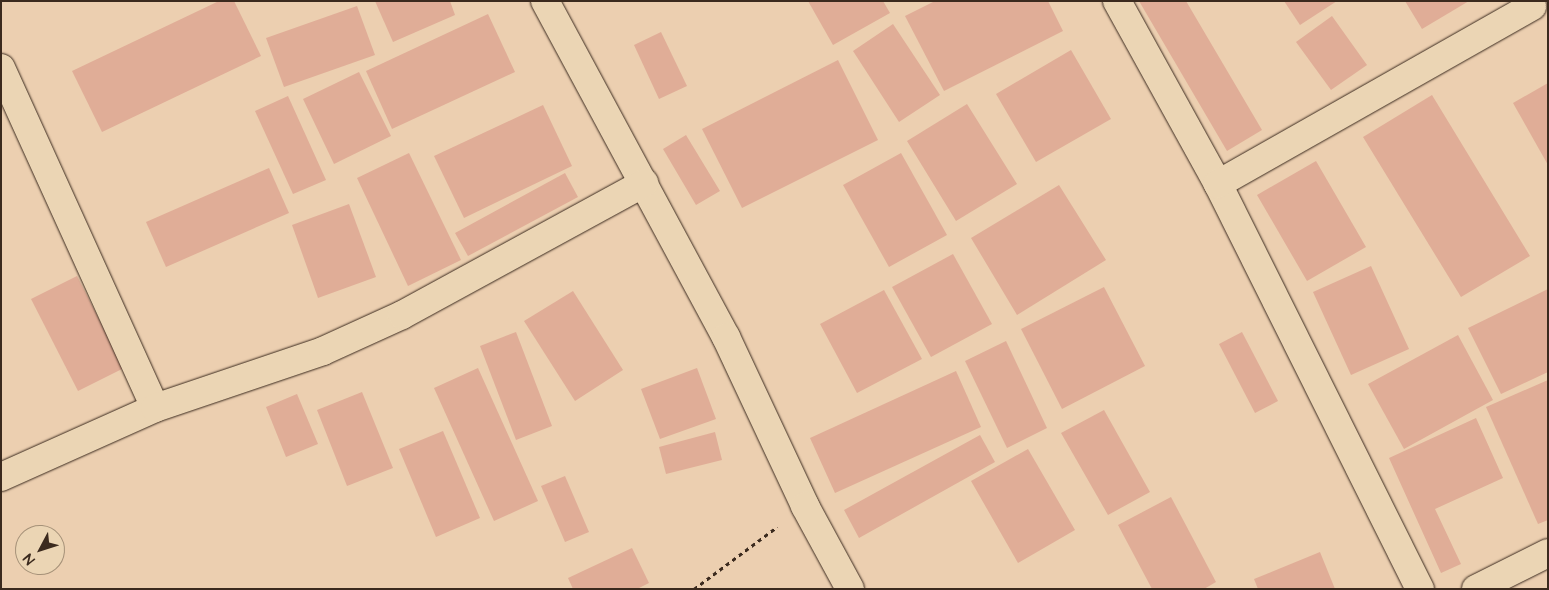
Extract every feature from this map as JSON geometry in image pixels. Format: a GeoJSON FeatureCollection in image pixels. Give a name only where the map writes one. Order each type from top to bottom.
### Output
{"type":"FeatureCollection","features":[{"type":"Feature","properties":{"kind":"street"},"geometry":{"type":"LineString","coordinates":[[545,1],[726,337],[805,506],[850,589]]}},
{"type":"Feature","properties":{"kind":"street"},"geometry":{"type":"LineString","coordinates":[[1117,1],[1218,184],[1420,589]]}},
{"type":"Feature","properties":{"kind":"street"},"geometry":{"type":"LineString","coordinates":[[1218,184],[1532,6]]}},
{"type":"Feature","properties":{"kind":"street"},"geometry":{"type":"LineString","coordinates":[[1,68],[155,408]]}},
{"type":"Feature","properties":{"kind":"street"},"geometry":{"type":"LineString","coordinates":[[1,477],[155,408],[323,352],[402,314],[644,183]]}},
{"type":"Feature","properties":{"kind":"street"},"geometry":{"type":"LineString","coordinates":[[1476,589],[1548,553]]}},
{"type":"Feature","properties":{"kind":"path"},"geometry":{"type":"LineString","coordinates":[[694,589],[805,506]]}},
{"type":"Feature","properties":{"kind":"building"},"geometry":{"type":"Polygon","coordinates":[[[219,1],[234,1],[261,56],[102,132],[72,71],[219,1]]]}},
{"type":"Feature","properties":{"kind":"building"},"geometry":{"type":"Polygon","coordinates":[[[375,1],[450,1],[455,15],[393,42],[375,1]]]}},
{"type":"Feature","properties":{"kind":"building"},"geometry":{"type":"Polygon","coordinates":[[[808,1],[883,1],[890,13],[833,45],[808,1]]]}},
{"type":"Feature","properties":{"kind":"building"},"geometry":{"type":"Polygon","coordinates":[[[935,1],[1048,1],[1063,31],[944,91],[905,16],[935,1]]]}},
{"type":"Feature","properties":{"kind":"building"},"geometry":{"type":"Polygon","coordinates":[[[1139,1],[1186,1],[1262,130],[1227,151],[1139,1]]]}},
{"type":"Feature","properties":{"kind":"building"},"geometry":{"type":"Polygon","coordinates":[[[1284,1],[1337,1],[1300,25],[1284,1]]]}},
{"type":"Feature","properties":{"kind":"building"},"geometry":{"type":"Polygon","coordinates":[[[1405,1],[1469,1],[1422,29],[1405,1]]]}},
{"type":"Feature","properties":{"kind":"building"},"geometry":{"type":"Polygon","coordinates":[[[357,6],[375,55],[284,87],[266,38],[357,6]]]}},
{"type":"Feature","properties":{"kind":"building"},"geometry":{"type":"Polygon","coordinates":[[[488,14],[515,72],[392,129],[366,71],[488,14]]]}},
{"type":"Feature","properties":{"kind":"building"},"geometry":{"type":"Polygon","coordinates":[[[1332,16],[1367,65],[1331,90],[1296,42],[1332,16]]]}},
{"type":"Feature","properties":{"kind":"building"},"geometry":{"type":"Polygon","coordinates":[[[893,24],[940,95],[899,122],[853,51],[893,24]]]}},
{"type":"Feature","properties":{"kind":"building"},"geometry":{"type":"Polygon","coordinates":[[[661,32],[687,86],[659,99],[634,45],[661,32]]]}},
{"type":"Feature","properties":{"kind":"building"},"geometry":{"type":"Polygon","coordinates":[[[1071,50],[1111,119],[1036,162],[996,94],[1071,50]]]}},
{"type":"Feature","properties":{"kind":"building"},"geometry":{"type":"Polygon","coordinates":[[[838,60],[878,140],[742,208],[702,129],[838,60]]]}},
{"type":"Feature","properties":{"kind":"building"},"geometry":{"type":"Polygon","coordinates":[[[359,72],[391,136],[334,164],[303,99],[359,72]]]}},
{"type":"Feature","properties":{"kind":"building"},"geometry":{"type":"Polygon","coordinates":[[[1548,83],[1548,165],[1513,103],[1548,83]]]}},
{"type":"Feature","properties":{"kind":"building"},"geometry":{"type":"Polygon","coordinates":[[[1432,95],[1530,256],[1461,297],[1363,137],[1432,95]]]}},
{"type":"Feature","properties":{"kind":"building"},"geometry":{"type":"Polygon","coordinates":[[[288,96],[326,180],[293,194],[255,111],[288,96]]]}},
{"type":"Feature","properties":{"kind":"building"},"geometry":{"type":"Polygon","coordinates":[[[967,104],[1017,184],[956,221],[907,141],[967,104]]]}},
{"type":"Feature","properties":{"kind":"building"},"geometry":{"type":"Polygon","coordinates":[[[543,105],[572,166],[464,218],[434,156],[543,105]]]}},
{"type":"Feature","properties":{"kind":"building"},"geometry":{"type":"Polygon","coordinates":[[[686,135],[720,191],[696,205],[663,149],[686,135]]]}},
{"type":"Feature","properties":{"kind":"building"},"geometry":{"type":"Polygon","coordinates":[[[409,153],[461,260],[408,286],[357,178],[409,153]]]}},
{"type":"Feature","properties":{"kind":"building"},"geometry":{"type":"Polygon","coordinates":[[[901,153],[947,235],[889,267],[843,185],[901,153]]]}},
{"type":"Feature","properties":{"kind":"building"},"geometry":{"type":"Polygon","coordinates":[[[1316,161],[1366,247],[1307,281],[1257,195],[1316,161]]]}},
{"type":"Feature","properties":{"kind":"building"},"geometry":{"type":"Polygon","coordinates":[[[269,168],[289,213],[166,267],[146,222],[269,168]]]}},
{"type":"Feature","properties":{"kind":"building"},"geometry":{"type":"Polygon","coordinates":[[[565,173],[578,197],[468,256],[455,233],[565,173]]]}},
{"type":"Feature","properties":{"kind":"building"},"geometry":{"type":"Polygon","coordinates":[[[1059,185],[1106,260],[1017,315],[971,238],[1059,185]]]}},
{"type":"Feature","properties":{"kind":"building"},"geometry":{"type":"Polygon","coordinates":[[[349,204],[376,277],[318,298],[292,225],[349,204]]]}},
{"type":"Feature","properties":{"kind":"building"},"geometry":{"type":"Polygon","coordinates":[[[953,254],[992,324],[931,357],[892,287],[953,254]]]}},
{"type":"Feature","properties":{"kind":"building"},"geometry":{"type":"Polygon","coordinates":[[[1371,266],[1409,349],[1351,375],[1313,292],[1371,266]]]}},
{"type":"Feature","properties":{"kind":"building"},"geometry":{"type":"Polygon","coordinates":[[[77,276],[124,368],[78,391],[31,299],[77,276]]]}},
{"type":"Feature","properties":{"kind":"building"},"geometry":{"type":"Polygon","coordinates":[[[1104,287],[1145,366],[1062,409],[1021,329],[1104,287]]]}},
{"type":"Feature","properties":{"kind":"building"},"geometry":{"type":"Polygon","coordinates":[[[1548,289],[1548,372],[1501,394],[1468,328],[1548,289]]]}},
{"type":"Feature","properties":{"kind":"building"},"geometry":{"type":"Polygon","coordinates":[[[884,290],[922,359],[857,393],[820,324],[884,290]]]}},
{"type":"Feature","properties":{"kind":"building"},"geometry":{"type":"Polygon","coordinates":[[[573,291],[623,370],[575,401],[524,321],[573,291]]]}},
{"type":"Feature","properties":{"kind":"building"},"geometry":{"type":"Polygon","coordinates":[[[516,332],[552,426],[516,440],[480,346],[516,332]]]}},
{"type":"Feature","properties":{"kind":"building"},"geometry":{"type":"Polygon","coordinates":[[[1242,332],[1278,401],[1255,413],[1219,344],[1242,332]]]}},
{"type":"Feature","properties":{"kind":"building"},"geometry":{"type":"Polygon","coordinates":[[[1458,335],[1493,400],[1404,449],[1368,384],[1458,335]]]}},
{"type":"Feature","properties":{"kind":"building"},"geometry":{"type":"Polygon","coordinates":[[[1006,341],[1047,428],[1007,448],[965,361],[1006,341]]]}},
{"type":"Feature","properties":{"kind":"building"},"geometry":{"type":"Polygon","coordinates":[[[478,368],[538,501],[494,521],[434,388],[478,368]]]}},
{"type":"Feature","properties":{"kind":"building"},"geometry":{"type":"Polygon","coordinates":[[[697,368],[716,419],[660,439],[641,389],[697,368]]]}},
{"type":"Feature","properties":{"kind":"building"},"geometry":{"type":"Polygon","coordinates":[[[956,371],[981,427],[835,493],[810,438],[956,371]]]}},
{"type":"Feature","properties":{"kind":"building"},"geometry":{"type":"Polygon","coordinates":[[[1548,380],[1548,520],[1538,524],[1486,407],[1548,380]]]}},
{"type":"Feature","properties":{"kind":"building"},"geometry":{"type":"Polygon","coordinates":[[[362,392],[393,468],[347,486],[317,410],[362,392]]]}},
{"type":"Feature","properties":{"kind":"building"},"geometry":{"type":"Polygon","coordinates":[[[297,394],[318,444],[286,457],[266,407],[297,394]]]}},
{"type":"Feature","properties":{"kind":"building"},"geometry":{"type":"Polygon","coordinates":[[[1104,410],[1150,492],[1108,515],[1061,433],[1104,410]]]}},
{"type":"Feature","properties":{"kind":"building"},"geometry":{"type":"Polygon","coordinates":[[[1476,418],[1503,478],[1435,509],[1461,564],[1441,573],[1389,458],[1476,418]]]}},
{"type":"Feature","properties":{"kind":"building"},"geometry":{"type":"Polygon","coordinates":[[[443,431],[480,518],[436,537],[399,449],[443,431]]]}},
{"type":"Feature","properties":{"kind":"building"},"geometry":{"type":"Polygon","coordinates":[[[715,432],[722,460],[666,474],[659,447],[715,432]]]}},
{"type":"Feature","properties":{"kind":"building"},"geometry":{"type":"Polygon","coordinates":[[[980,435],[995,462],[859,538],[844,510],[980,435]]]}},
{"type":"Feature","properties":{"kind":"building"},"geometry":{"type":"Polygon","coordinates":[[[1028,449],[1075,530],[1018,563],[971,481],[1028,449]]]}},
{"type":"Feature","properties":{"kind":"building"},"geometry":{"type":"Polygon","coordinates":[[[565,476],[589,532],[565,542],[541,486],[565,476]]]}},
{"type":"Feature","properties":{"kind":"building"},"geometry":{"type":"Polygon","coordinates":[[[1171,497],[1216,582],[1204,589],[1152,589],[1118,525],[1171,497]]]}},
{"type":"Feature","properties":{"kind":"building"},"geometry":{"type":"Polygon","coordinates":[[[632,548],[649,583],[637,589],[573,589],[568,578],[632,548]]]}},
{"type":"Feature","properties":{"kind":"building"},"geometry":{"type":"Polygon","coordinates":[[[1320,552],[1335,589],[1258,589],[1254,579],[1320,552]]]}}]}
